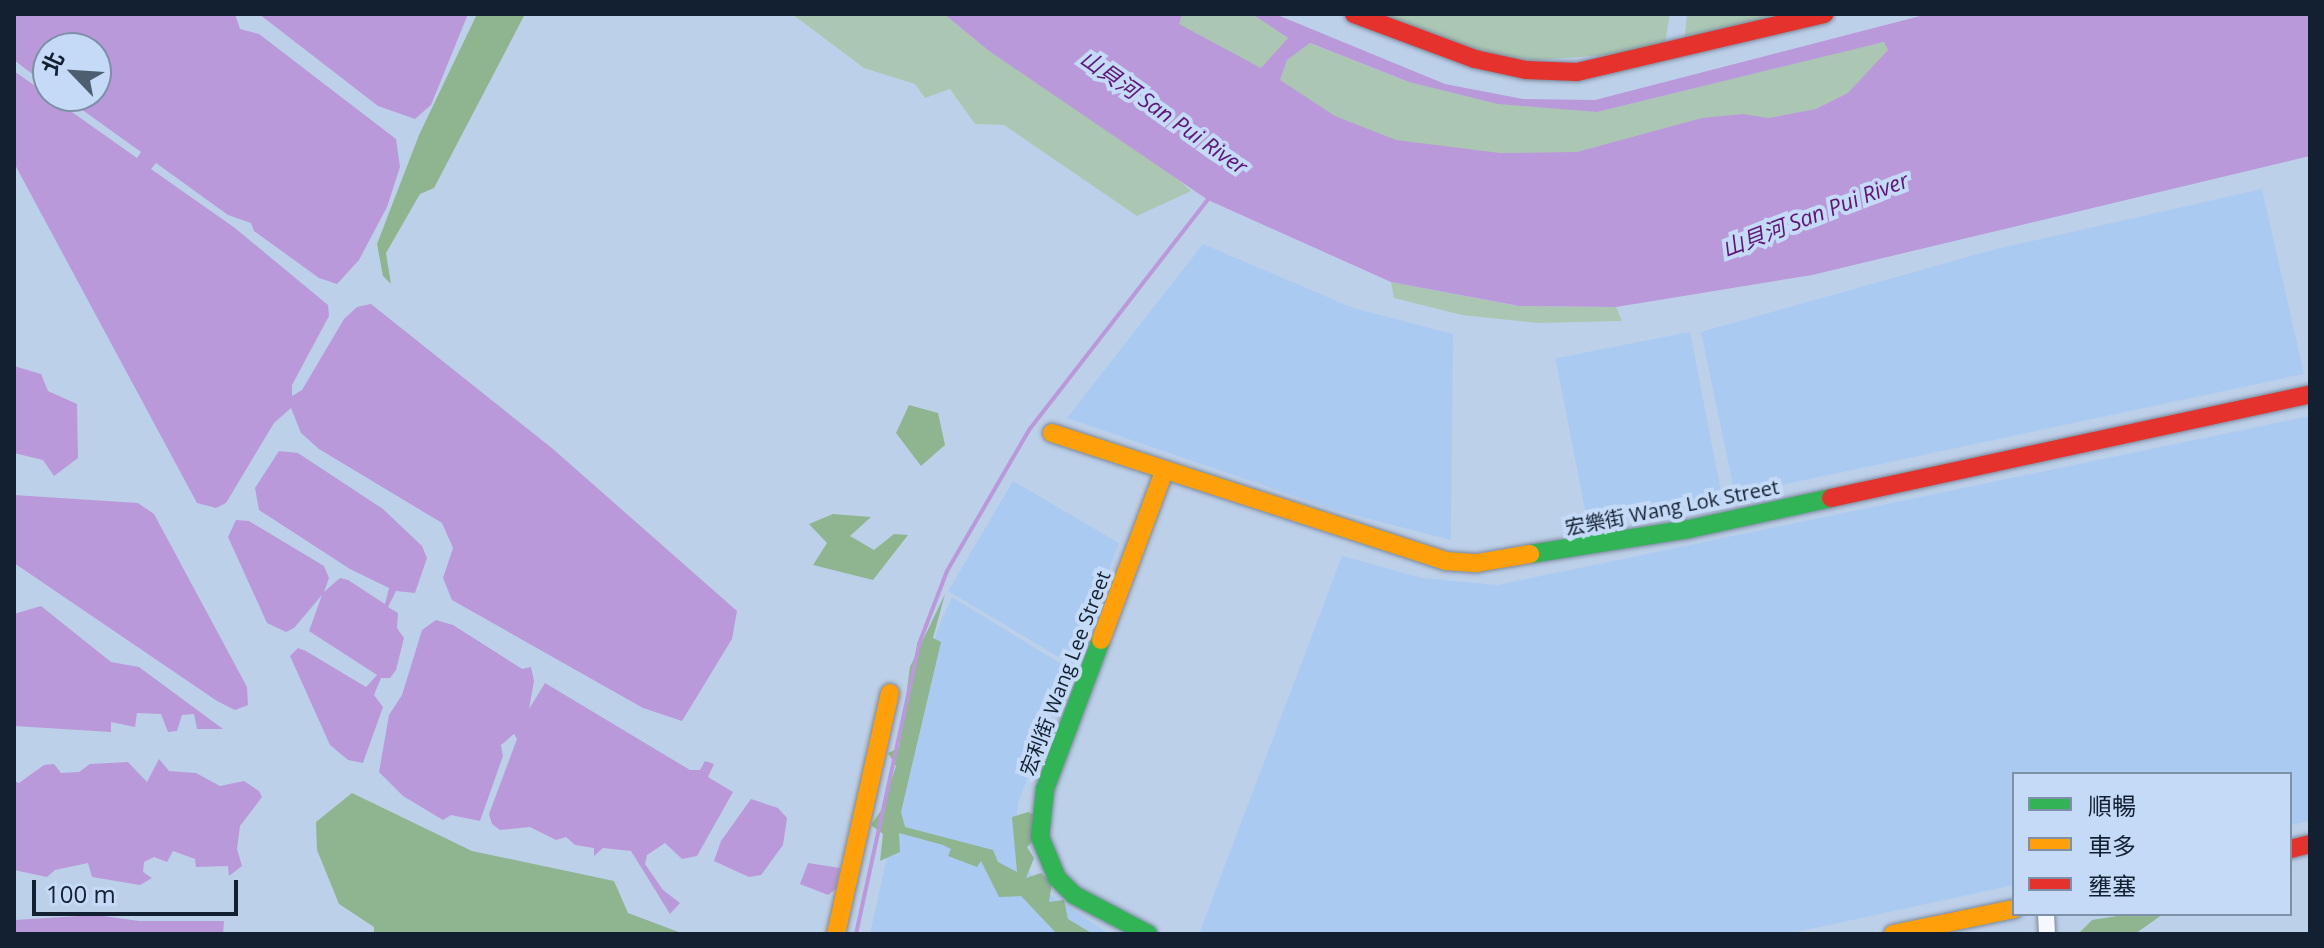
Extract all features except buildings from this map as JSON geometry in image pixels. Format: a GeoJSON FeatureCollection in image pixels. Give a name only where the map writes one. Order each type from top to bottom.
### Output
{"type":"FeatureCollection","features":[{"type":"Feature","properties":{"kind":"street"},"geometry":{"type":"LineString","coordinates":[[1354,14],[1490,63],[1577,72],[1683,51],[1824,14]]}},
{"type":"Feature","properties":{"kind":"street","name":"宏樂街 Wang Lok Street"},"geometry":{"type":"LineString","coordinates":[[1052,433],[1163,474],[1378,543],[1445,561],[1477,563],[1689,529],[2310,394]]}},
{"type":"Feature","properties":{"kind":"street","name":"宏利街 Wang Lee Street"},"geometry":{"type":"LineString","coordinates":[[1148,934],[1074,895],[1057,878],[1040,837],[1045,789],[1163,474]]}},
{"type":"Feature","properties":{"kind":"street"},"geometry":{"type":"LineString","coordinates":[[836,934],[890,693]]}},
{"type":"Feature","properties":{"kind":"street"},"geometry":{"type":"LineString","coordinates":[[1893,934],[2012,909]]}},
{"type":"Feature","properties":{"kind":"shaded area"},"geometry":{"type":"Polygon","coordinates":[[[2262,189],[2304,374],[1735,495],[1701,332],[1996,249],[2262,189]]]}},
{"type":"Feature","properties":{"kind":"shaded area"},"geometry":{"type":"Polygon","coordinates":[[[1203,244],[1353,308],[1453,334],[1451,540],[1338,511],[1067,418],[1203,244]]]}},
{"type":"Feature","properties":{"kind":"shaded area"},"geometry":{"type":"Polygon","coordinates":[[[1690,332],[1723,500],[1588,526],[1556,358],[1690,332]]]}},
{"type":"Feature","properties":{"kind":"shaded area"},"geometry":{"type":"Polygon","coordinates":[[[2310,416],[2310,821],[2292,825],[2292,772],[2012,772],[2012,885],[1792,933],[1199,934],[1342,556],[1422,578],[1497,585],[2310,416]]]}},
{"type":"Feature","properties":{"kind":"shaded area"},"geometry":{"type":"Polygon","coordinates":[[[1013,481],[1119,543],[1072,665],[948,591],[1013,481]]]}},
{"type":"Feature","properties":{"kind":"shaded area"},"geometry":{"type":"Polygon","coordinates":[[[952,597],[1068,668],[1018,804],[1016,827],[1028,869],[1040,888],[1109,934],[870,934],[937,631],[952,597]]]}},
{"type":"Feature","properties":{"kind":"green space"},"geometry":{"type":"Polygon","coordinates":[[[477,14],[525,14],[434,188],[420,194],[386,253],[391,284],[383,276],[377,244],[419,135],[477,14]]]}},
{"type":"Feature","properties":{"kind":"green space"},"geometry":{"type":"Polygon","coordinates":[[[792,14],[944,14],[989,51],[1164,167],[1191,191],[1137,216],[1004,125],[975,124],[950,89],[925,98],[915,84],[864,68],[792,14]]]}},
{"type":"Feature","properties":{"kind":"green space"},"geometry":{"type":"Polygon","coordinates":[[[1098,14],[1171,14],[1178,23],[1182,14],[1252,14],[1288,38],[1277,52],[1279,80],[1287,60],[1309,43],[1409,82],[1597,112],[1866,46],[1885,42],[1888,49],[1928,14],[2215,14],[1568,228],[1098,14]]]}},
{"type":"Feature","properties":{"kind":"green space"},"geometry":{"type":"Polygon","coordinates":[[[1368,14],[1670,14],[1665,43],[1620,54],[1523,61],[1452,52],[1368,14]]]}},
{"type":"Feature","properties":{"kind":"green space"},"geometry":{"type":"Polygon","coordinates":[[[1687,14],[1810,14],[1684,44],[1687,14]]]}},
{"type":"Feature","properties":{"kind":"green space"},"geometry":{"type":"Polygon","coordinates":[[[1391,282],[1518,306],[1616,307],[1622,321],[1538,323],[1462,315],[1394,298],[1391,282]]]}},
{"type":"Feature","properties":{"kind":"green space"},"geometry":{"type":"Polygon","coordinates":[[[909,405],[938,413],[945,445],[921,466],[896,433],[909,405]]]}},
{"type":"Feature","properties":{"kind":"green space"},"geometry":{"type":"Polygon","coordinates":[[[833,514],[871,517],[850,536],[874,550],[894,534],[908,535],[873,580],[813,565],[827,543],[809,524],[833,514]]]}},
{"type":"Feature","properties":{"kind":"green space"},"geometry":{"type":"Polygon","coordinates":[[[945,594],[933,638],[941,642],[901,812],[905,827],[993,850],[998,862],[1017,872],[1012,817],[1028,812],[1052,823],[1027,847],[1034,858],[1026,878],[1041,873],[1052,883],[1049,902],[1064,900],[1068,919],[1093,934],[1057,934],[1021,896],[999,897],[981,861],[977,867],[948,856],[951,849],[943,845],[899,833],[900,852],[880,861],[883,834],[871,825],[882,809],[896,766],[888,753],[899,748],[910,667],[945,594]]]}},
{"type":"Feature","properties":{"kind":"green space"},"geometry":{"type":"Polygon","coordinates":[[[352,793],[472,851],[614,881],[628,913],[684,934],[374,934],[374,927],[339,904],[317,850],[316,822],[352,793]]]}},
{"type":"Feature","properties":{"kind":"green space"},"geometry":{"type":"Polygon","coordinates":[[[2117,916],[2160,916],[2135,934],[2078,934],[2092,920],[2117,916]]]}},
{"type":"Feature","properties":{"kind":"water"},"geometry":{"type":"Polygon","coordinates":[[[14,14],[235,14],[240,29],[259,34],[396,139],[400,167],[387,207],[359,260],[337,284],[319,278],[254,231],[251,223],[228,215],[156,163],[151,169],[235,228],[328,305],[329,316],[292,385],[292,396],[302,390],[344,319],[357,307],[371,304],[553,449],[737,611],[732,639],[682,721],[643,708],[452,600],[443,578],[453,548],[442,523],[319,449],[301,433],[291,408],[274,423],[226,503],[216,508],[197,503],[14,163],[14,71],[32,84],[32,112],[72,112],[137,158],[141,152],[85,112],[112,112],[112,32],[32,32],[32,74],[14,60],[14,14]]]}},
{"type":"Feature","properties":{"kind":"water"},"geometry":{"type":"Polygon","coordinates":[[[259,14],[468,14],[431,105],[415,119],[378,106],[259,14]]]}},
{"type":"Feature","properties":{"kind":"water","name":"山貝河 San Pui River"},"geometry":{"type":"Polygon","coordinates":[[[944,14],[1182,14],[1179,24],[1261,68],[1288,38],[1252,14],[1275,14],[1445,84],[1523,99],[1595,100],[1928,14],[2310,14],[2310,156],[1812,275],[1616,307],[1519,306],[1391,282],[1208,200],[989,51],[944,14]],[[1884,42],[1597,112],[1498,104],[1409,82],[1310,43],[1287,60],[1280,80],[1335,116],[1396,140],[1500,153],[1577,152],[1702,118],[1743,114],[1769,118],[1816,109],[1848,93],[1888,50],[1884,42]]]}},
{"type":"Feature","properties":{"kind":"water"},"geometry":{"type":"Polygon","coordinates":[[[14,366],[41,374],[48,391],[77,404],[78,458],[54,476],[43,460],[14,453],[14,366]]]}},
{"type":"Feature","properties":{"kind":"water"},"geometry":{"type":"Polygon","coordinates":[[[279,451],[298,453],[383,509],[422,546],[427,558],[415,593],[396,591],[388,607],[398,613],[397,628],[404,638],[396,670],[390,678],[381,678],[374,695],[383,707],[363,763],[348,760],[330,745],[290,656],[298,648],[306,651],[366,687],[377,675],[309,631],[322,595],[294,628],[286,632],[267,623],[228,537],[236,520],[249,521],[324,566],[329,578],[324,592],[340,578],[385,604],[389,588],[350,569],[259,510],[255,488],[279,451]]]}},
{"type":"Feature","properties":{"kind":"water"},"geometry":{"type":"Polygon","coordinates":[[[14,495],[138,503],[154,514],[247,687],[248,705],[235,710],[217,701],[14,563],[14,495]]]}},
{"type":"Feature","properties":{"kind":"water"},"geometry":{"type":"Polygon","coordinates":[[[41,606],[111,662],[139,667],[223,729],[197,729],[194,714],[182,715],[177,731],[168,732],[161,714],[137,713],[135,727],[111,722],[111,732],[14,726],[14,614],[41,606]]]}},
{"type":"Feature","properties":{"kind":"water"},"geometry":{"type":"Polygon","coordinates":[[[436,620],[453,625],[522,669],[531,667],[534,681],[529,709],[545,683],[690,770],[700,770],[705,761],[714,764],[708,777],[733,792],[697,856],[682,859],[665,843],[647,855],[645,864],[663,890],[680,903],[670,914],[631,851],[603,848],[594,856],[594,848],[575,845],[566,837],[556,840],[530,827],[500,830],[492,824],[489,814],[517,739],[514,734],[501,745],[503,756],[480,821],[451,815],[443,820],[403,796],[379,772],[389,715],[402,695],[422,630],[436,620]]]}},
{"type":"Feature","properties":{"kind":"water"},"geometry":{"type":"Polygon","coordinates":[[[159,759],[169,771],[196,773],[220,786],[244,781],[259,791],[262,797],[240,826],[237,849],[242,866],[229,876],[228,866],[196,867],[195,859],[173,851],[167,862],[154,857],[144,862],[143,872],[152,878],[140,885],[92,877],[88,863],[55,870],[47,877],[14,870],[14,781],[19,783],[44,765],[54,764],[61,773],[79,772],[90,764],[128,762],[147,782],[159,759]]]}},
{"type":"Feature","properties":{"kind":"water"},"geometry":{"type":"Polygon","coordinates":[[[751,799],[778,808],[787,818],[783,845],[761,875],[749,877],[714,861],[721,841],[751,799]]]}},
{"type":"Feature","properties":{"kind":"water"},"geometry":{"type":"Polygon","coordinates":[[[808,863],[840,868],[836,889],[828,895],[800,884],[808,863]]]}},
{"type":"Feature","properties":{"kind":"water"},"geometry":{"type":"Polygon","coordinates":[[[96,915],[139,921],[224,921],[223,934],[14,934],[14,920],[96,915]]]}},
{"type":"Feature","properties":{"kind":"waterway"},"geometry":{"type":"LineString","coordinates":[[856,934],[919,644],[947,571],[1029,430],[1210,197]]}},
{"type":"Feature","properties":{"kind":"traffic: fast"},"geometry":{"type":"LineString","coordinates":[[1530,554],[1689,529],[1831,498]]}},
{"type":"Feature","properties":{"kind":"traffic: fast"},"geometry":{"type":"LineString","coordinates":[[1101,640],[1045,789],[1040,837],[1057,878],[1074,895],[1148,934]]}},
{"type":"Feature","properties":{"kind":"traffic: slow"},"geometry":{"type":"LineString","coordinates":[[1052,433],[1445,561],[1477,563],[1530,554]]}},
{"type":"Feature","properties":{"kind":"traffic: slow"},"geometry":{"type":"LineString","coordinates":[[1101,640],[1163,474]]}},
{"type":"Feature","properties":{"kind":"traffic: slow"},"geometry":{"type":"LineString","coordinates":[[836,934],[890,693]]}},
{"type":"Feature","properties":{"kind":"traffic: slow"},"geometry":{"type":"LineString","coordinates":[[1893,934],[2012,909]]}},
{"type":"Feature","properties":{"kind":"traffic: jam"},"geometry":{"type":"LineString","coordinates":[[1354,14],[1475,59],[1526,70],[1577,72],[1824,14]]}},
{"type":"Feature","properties":{"kind":"traffic: jam"},"geometry":{"type":"LineString","coordinates":[[1831,498],[2310,394]]}},
{"type":"Feature","properties":{"kind":"traffic: jam"},"geometry":{"type":"LineString","coordinates":[[2292,848],[2310,844]]}}]}
